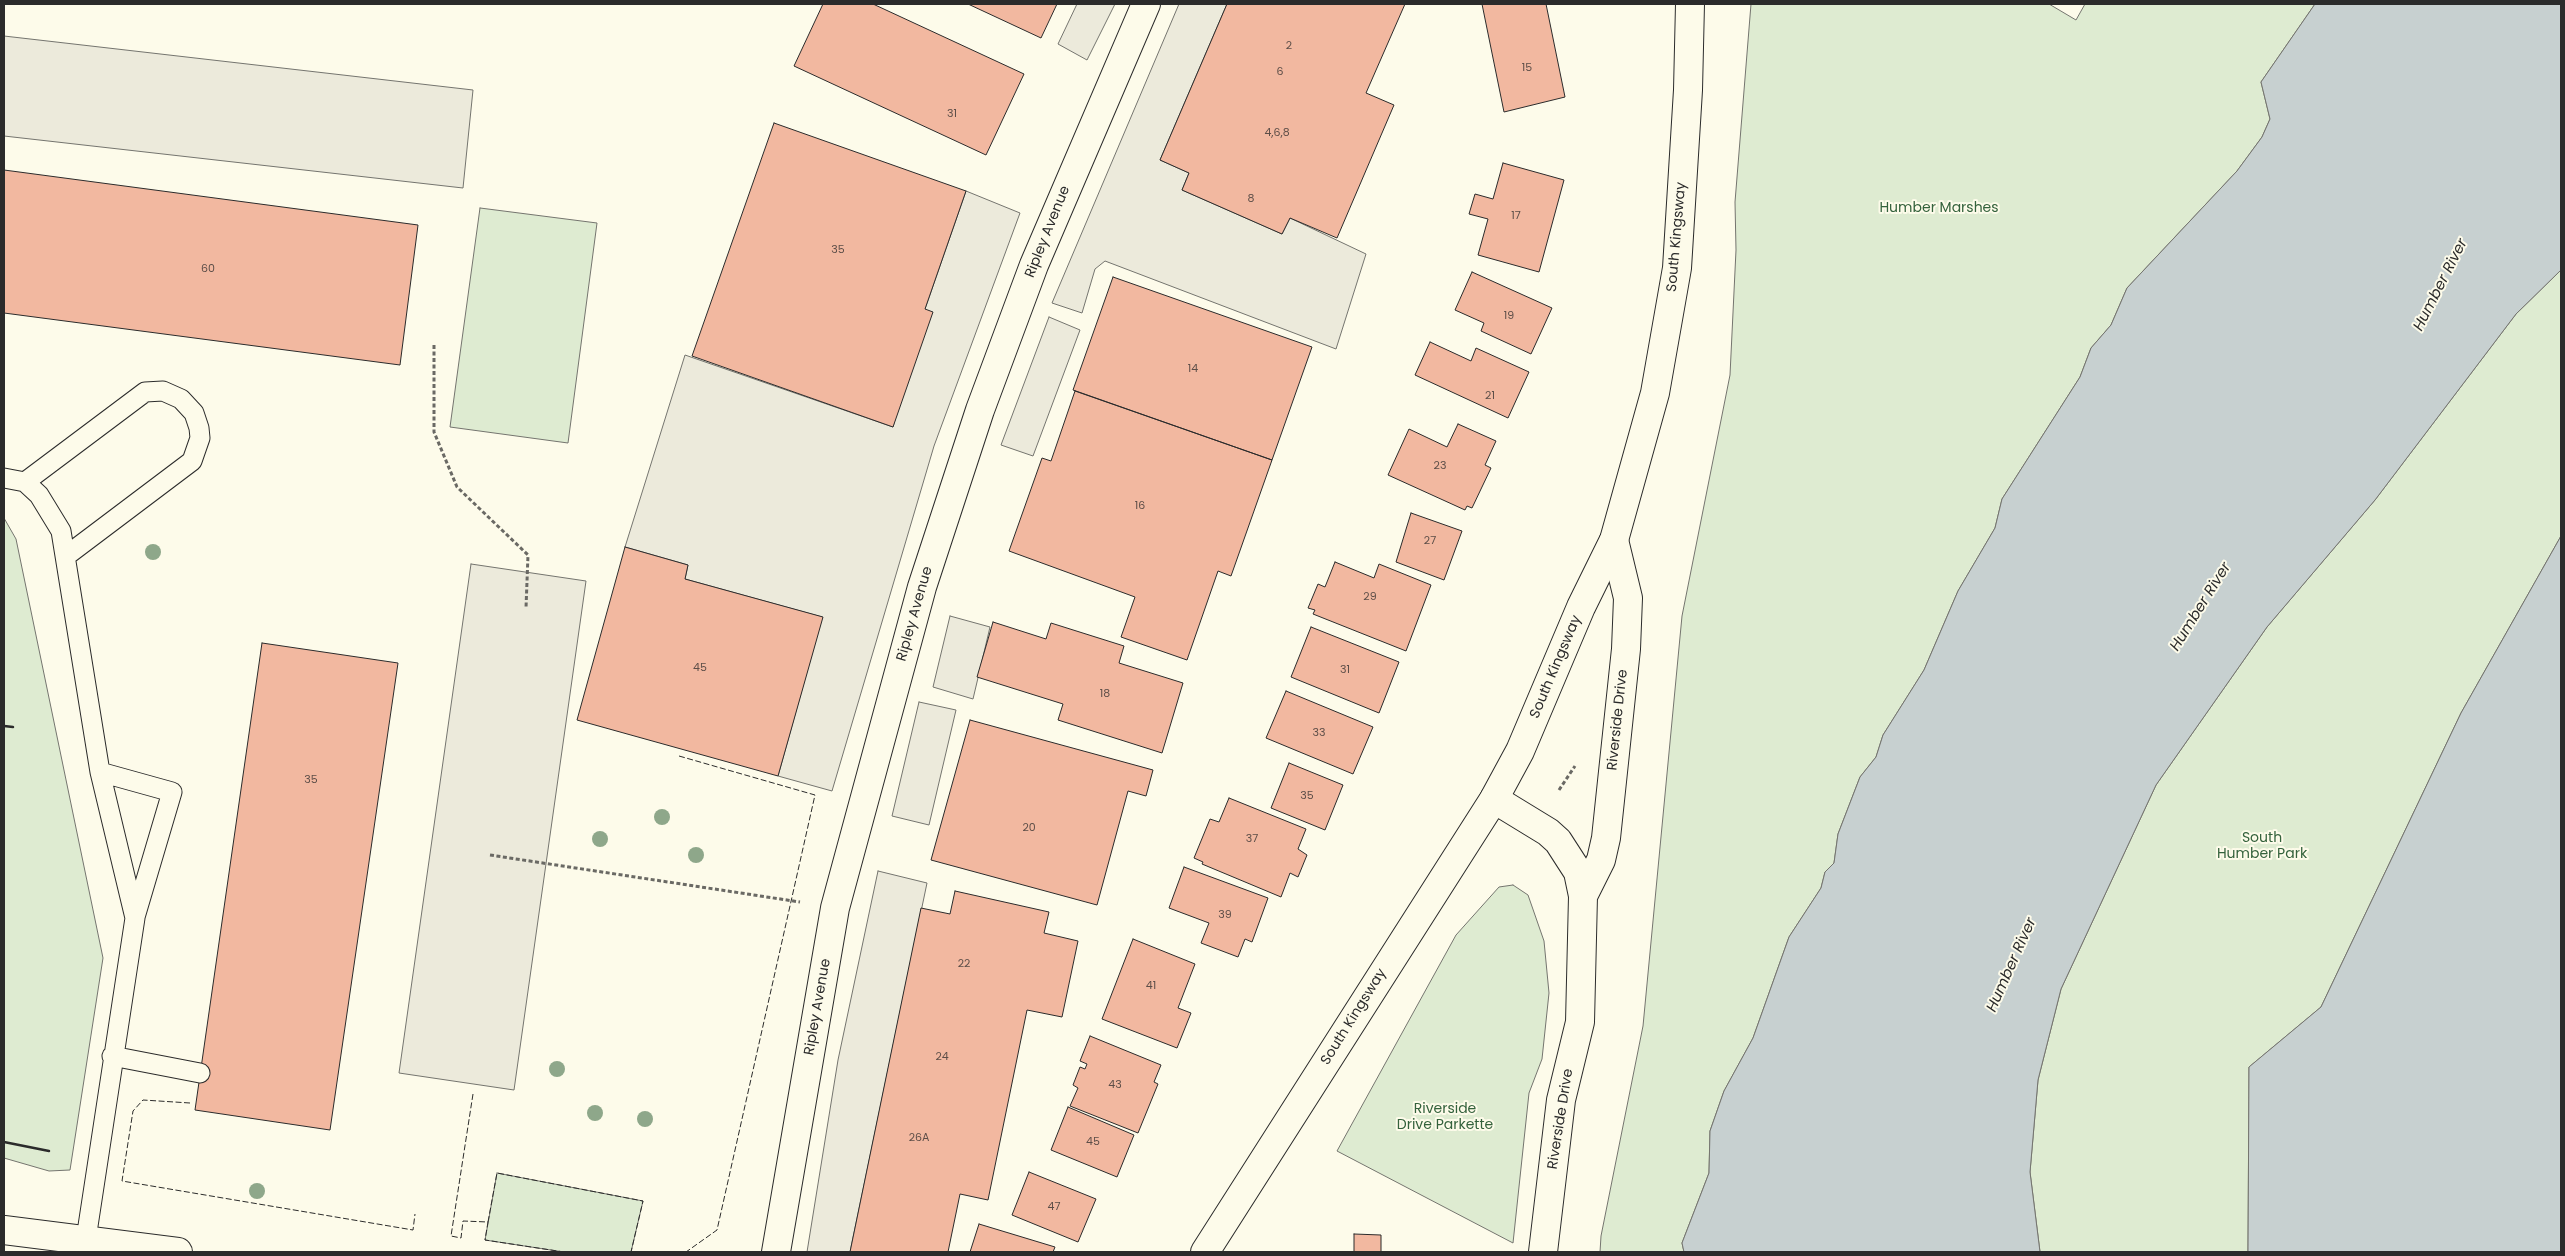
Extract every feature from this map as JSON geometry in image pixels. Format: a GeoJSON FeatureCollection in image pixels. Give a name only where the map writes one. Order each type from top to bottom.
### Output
{"type":"FeatureCollection","features":[{"type":"Feature","properties":{"kind":"street","name":"Ripley Avenue"},"geometry":{"type":"LineString","coordinates":[[776,1252],[835,908],[922,587],[980,410],[1034,265],[1146,4]]}},
{"type":"Feature","properties":{"kind":"street","name":"South Kingsway"},"geometry":{"type":"LineString","coordinates":[[1205,1252],[1494,799],[1520,751],[1581,607],[1614,540],[1655,393],[1677,268],[1690,4]]}},
{"type":"Feature","properties":{"kind":"street","name":"Riverside Drive"},"geometry":{"type":"LineString","coordinates":[[1583,896],[1601,860],[1606,838],[1626,649],[1628,598],[1614,540]]}},
{"type":"Feature","properties":{"kind":"street","name":"Riverside Drive"},"geometry":{"type":"LineString","coordinates":[[1494,799],[1558,840],[1578,872],[1583,896],[1580,1022],[1562,1100],[1543,1252]]}},
{"type":"Feature","properties":{"kind":"street"},"geometry":{"type":"LineString","coordinates":[[4,1230],[178,1252]]}},
{"type":"Feature","properties":{"kind":"lane"},"geometry":{"type":"LineString","coordinates":[[26,482],[145,392],[158,391],[181,399],[194,414],[200,438],[192,461],[66,556]]}},
{"type":"Feature","properties":{"kind":"lane"},"geometry":{"type":"LineString","coordinates":[[4,478],[26,482],[39,495],[61,531],[100,772],[135,918]]}},
{"type":"Feature","properties":{"kind":"lane"},"geometry":{"type":"LineString","coordinates":[[86,1239],[112,1056],[135,918],[172,792],[100,772]]}},
{"type":"Feature","properties":{"kind":"lane"},"geometry":{"type":"LineString","coordinates":[[112,1056],[200,1073]]}},
{"type":"Feature","properties":{"kind":"path"},"geometry":{"type":"LineString","coordinates":[[434,345],[434,432],[457,487],[528,555],[526,608]]}},
{"type":"Feature","properties":{"kind":"path"},"geometry":{"type":"LineString","coordinates":[[1558,790],[1581,758]]}},
{"type":"Feature","properties":{"kind":"path"},"geometry":{"type":"LineString","coordinates":[[490,855],[780,899]]}},
{"type":"Feature","properties":{"kind":"green space","name":"Humber Marshes"},"geometry":{"type":"Polygon","coordinates":[[[1751,4],[2049,4],[2076,20],[2085,4],[2315,4],[2261,82],[2270,119],[2262,137],[2237,171],[2127,288],[2111,325],[2091,348],[2080,377],[2002,499],[1995,528],[1958,591],[1924,670],[1883,735],[1876,757],[1860,777],[1838,834],[1834,863],[1825,872],[1821,888],[1789,937],[1753,1038],[1724,1091],[1710,1131],[1709,1173],[1682,1243],[1684,1252],[1600,1252],[1601,1236],[1643,1026],[1682,616],[1730,375],[1736,250],[1735,202],[1751,4]]]}},
{"type":"Feature","properties":{"kind":"green space"},"geometry":{"type":"Polygon","coordinates":[[[480,208],[597,223],[568,443],[450,427],[480,208]]]}},
{"type":"Feature","properties":{"kind":"green space","name":"South Humber Park"},"geometry":{"type":"Polygon","coordinates":[[[2561,270],[2561,536],[2461,713],[2321,1007],[2249,1067],[2248,1252],[2040,1252],[2030,1172],[2038,1080],[2061,989],[2156,785],[2267,627],[2375,500],[2516,314],[2561,270]]]}},
{"type":"Feature","properties":{"kind":"green space"},"geometry":{"type":"Polygon","coordinates":[[[4,518],[16,539],[103,958],[70,1170],[49,1171],[4,1158],[4,518]]]}},
{"type":"Feature","properties":{"kind":"green space","name":"Riverside Drive Parkette"},"geometry":{"type":"Polygon","coordinates":[[[1513,885],[1528,895],[1544,941],[1549,993],[1542,1059],[1529,1093],[1513,1243],[1337,1151],[1456,935],[1499,887],[1513,885]]]}},
{"type":"Feature","properties":{"kind":"green space"},"geometry":{"type":"Polygon","coordinates":[[[497,1173],[643,1201],[631,1252],[564,1252],[485,1240],[497,1173]]]}},
{"type":"Feature","properties":{"kind":"shaded area"},"geometry":{"type":"Polygon","coordinates":[[[1077,4],[1115,4],[1087,60],[1058,44],[1077,4]]]}},
{"type":"Feature","properties":{"kind":"shaded area"},"geometry":{"type":"Polygon","coordinates":[[[1179,4],[1227,4],[1160,160],[1189,173],[1182,190],[1282,234],[1290,218],[1366,254],[1336,349],[1105,261],[1095,269],[1082,313],[1052,303],[1179,4]]]}},
{"type":"Feature","properties":{"kind":"shaded area"},"geometry":{"type":"Polygon","coordinates":[[[4,36],[473,90],[463,188],[4,136],[4,36]]]}},
{"type":"Feature","properties":{"kind":"shaded area"},"geometry":{"type":"Polygon","coordinates":[[[966,191],[1020,213],[934,446],[832,791],[778,776],[822,617],[685,579],[688,565],[625,547],[685,355],[893,427],[925,309],[966,191]]]}},
{"type":"Feature","properties":{"kind":"shaded area"},"geometry":{"type":"Polygon","coordinates":[[[1049,317],[1080,330],[1033,456],[1001,445],[1049,317]]]}},
{"type":"Feature","properties":{"kind":"shaded area"},"geometry":{"type":"Polygon","coordinates":[[[471,564],[586,581],[514,1090],[399,1073],[471,564]]]}},
{"type":"Feature","properties":{"kind":"shaded area"},"geometry":{"type":"Polygon","coordinates":[[[950,616],[990,627],[973,699],[933,687],[950,616]]]}},
{"type":"Feature","properties":{"kind":"shaded area"},"geometry":{"type":"Polygon","coordinates":[[[919,702],[956,710],[929,825],[892,816],[919,702]]]}},
{"type":"Feature","properties":{"kind":"shaded area"},"geometry":{"type":"Polygon","coordinates":[[[878,871],[927,883],[850,1252],[807,1252],[838,1060],[878,871]]]}},
{"type":"Feature","properties":{"kind":"water","name":"Humber River"},"geometry":{"type":"Polygon","coordinates":[[[2315,4],[2561,4],[2561,270],[2516,314],[2375,500],[2267,627],[2156,785],[2061,989],[2038,1080],[2030,1172],[2040,1252],[1684,1252],[1682,1243],[1709,1173],[1710,1131],[1724,1091],[1753,1038],[1789,937],[1821,888],[1825,872],[1834,863],[1838,834],[1860,777],[1876,757],[1883,735],[1924,670],[1958,591],[1995,528],[2002,499],[2080,377],[2091,348],[2111,325],[2127,288],[2237,171],[2262,137],[2270,119],[2261,82],[2315,4]]]}},
{"type":"Feature","properties":{"kind":"water"},"geometry":{"type":"Polygon","coordinates":[[[2561,536],[2561,1252],[2248,1252],[2249,1067],[2321,1007],[2461,713],[2561,536]]]}},
{"type":"Feature","properties":{"kind":"building"},"geometry":{"type":"Polygon","coordinates":[[[823,4],[873,4],[1024,74],[986,155],[794,66],[823,4]]]}},
{"type":"Feature","properties":{"kind":"building"},"geometry":{"type":"Polygon","coordinates":[[[968,4],[1057,4],[1041,38],[968,4]]]}},
{"type":"Feature","properties":{"kind":"building"},"geometry":{"type":"Polygon","coordinates":[[[1227,4],[1405,4],[1366,93],[1394,105],[1337,238],[1290,218],[1282,234],[1182,190],[1189,173],[1160,160],[1227,4]]]}},
{"type":"Feature","properties":{"kind":"building"},"geometry":{"type":"Polygon","coordinates":[[[1482,4],[1546,4],[1565,97],[1504,112],[1482,4]]]}},
{"type":"Feature","properties":{"kind":"building"},"geometry":{"type":"Polygon","coordinates":[[[774,123],[966,191],[925,309],[933,312],[893,427],[692,356],[774,123]]]}},
{"type":"Feature","properties":{"kind":"building"},"geometry":{"type":"Polygon","coordinates":[[[1503,163],[1564,180],[1539,272],[1478,255],[1488,219],[1469,214],[1475,194],[1493,199],[1503,163]]]}},
{"type":"Feature","properties":{"kind":"building"},"geometry":{"type":"Polygon","coordinates":[[[4,170],[418,225],[400,365],[4,313],[4,170]]]}},
{"type":"Feature","properties":{"kind":"building"},"geometry":{"type":"Polygon","coordinates":[[[1472,272],[1552,308],[1531,354],[1481,331],[1484,323],[1455,310],[1472,272]]]}},
{"type":"Feature","properties":{"kind":"building"},"geometry":{"type":"Polygon","coordinates":[[[1113,277],[1312,347],[1272,460],[1073,390],[1113,277]]]}},
{"type":"Feature","properties":{"kind":"building"},"geometry":{"type":"Polygon","coordinates":[[[1430,342],[1471,361],[1476,348],[1529,372],[1508,418],[1415,375],[1430,342]]]}},
{"type":"Feature","properties":{"kind":"building"},"geometry":{"type":"Polygon","coordinates":[[[1075,391],[1272,460],[1231,576],[1218,571],[1187,660],[1121,637],[1135,597],[1009,551],[1042,458],[1051,461],[1075,391]]]}},
{"type":"Feature","properties":{"kind":"building"},"geometry":{"type":"Polygon","coordinates":[[[1458,424],[1496,441],[1485,465],[1491,468],[1472,508],[1467,506],[1465,510],[1388,475],[1409,429],[1447,447],[1458,424]]]}},
{"type":"Feature","properties":{"kind":"building"},"geometry":{"type":"Polygon","coordinates":[[[1411,513],[1462,531],[1444,580],[1396,562],[1411,513]]]}},
{"type":"Feature","properties":{"kind":"building"},"geometry":{"type":"Polygon","coordinates":[[[625,547],[688,565],[685,579],[823,617],[778,776],[577,720],[625,547]]]}},
{"type":"Feature","properties":{"kind":"building"},"geometry":{"type":"Polygon","coordinates":[[[1335,562],[1374,578],[1379,564],[1431,585],[1406,651],[1313,614],[1315,610],[1308,608],[1318,584],[1325,587],[1335,562]]]}},
{"type":"Feature","properties":{"kind":"building"},"geometry":{"type":"Polygon","coordinates":[[[993,622],[1046,639],[1051,623],[1124,646],[1119,663],[1183,683],[1162,753],[1058,720],[1063,704],[977,677],[993,622]]]}},
{"type":"Feature","properties":{"kind":"building"},"geometry":{"type":"Polygon","coordinates":[[[1311,627],[1399,662],[1379,713],[1291,677],[1311,627]]]}},
{"type":"Feature","properties":{"kind":"building"},"geometry":{"type":"Polygon","coordinates":[[[262,643],[398,663],[330,1130],[195,1110],[262,643]]]}},
{"type":"Feature","properties":{"kind":"building"},"geometry":{"type":"Polygon","coordinates":[[[1286,691],[1373,727],[1353,774],[1266,738],[1286,691]]]}},
{"type":"Feature","properties":{"kind":"building"},"geometry":{"type":"Polygon","coordinates":[[[970,720],[1153,770],[1146,796],[1128,791],[1097,905],[931,860],[970,720]]]}},
{"type":"Feature","properties":{"kind":"building"},"geometry":{"type":"Polygon","coordinates":[[[1289,763],[1343,785],[1325,830],[1271,808],[1289,763]]]}},
{"type":"Feature","properties":{"kind":"building"},"geometry":{"type":"Polygon","coordinates":[[[1229,798],[1306,829],[1298,849],[1307,855],[1298,877],[1290,873],[1281,897],[1202,864],[1203,862],[1194,858],[1210,819],[1219,822],[1229,798]]]}},
{"type":"Feature","properties":{"kind":"building"},"geometry":{"type":"Polygon","coordinates":[[[1184,867],[1268,898],[1252,942],[1245,939],[1238,957],[1201,943],[1209,923],[1169,908],[1184,867]]]}},
{"type":"Feature","properties":{"kind":"building"},"geometry":{"type":"Polygon","coordinates":[[[955,891],[1049,912],[1044,933],[1078,941],[1062,1017],[1027,1010],[988,1200],[960,1194],[948,1252],[850,1252],[921,908],[950,914],[955,891]]]}},
{"type":"Feature","properties":{"kind":"building"},"geometry":{"type":"Polygon","coordinates":[[[1133,939],[1195,964],[1178,1008],[1191,1013],[1177,1048],[1102,1019],[1133,939]]]}},
{"type":"Feature","properties":{"kind":"building"},"geometry":{"type":"Polygon","coordinates":[[[1090,1036],[1161,1065],[1154,1082],[1158,1084],[1138,1133],[1070,1106],[1078,1088],[1073,1085],[1080,1067],[1085,1069],[1087,1064],[1080,1061],[1090,1036]]]}},
{"type":"Feature","properties":{"kind":"building"},"geometry":{"type":"Polygon","coordinates":[[[1068,1107],[1134,1135],[1117,1177],[1051,1150],[1068,1107]]]}},
{"type":"Feature","properties":{"kind":"building"},"geometry":{"type":"Polygon","coordinates":[[[1029,1172],[1096,1199],[1078,1242],[1012,1215],[1029,1172]]]}},
{"type":"Feature","properties":{"kind":"building"},"geometry":{"type":"Polygon","coordinates":[[[979,1224],[1055,1247],[1053,1252],[970,1252],[979,1224]]]}},
{"type":"Feature","properties":{"kind":"building"},"geometry":{"type":"Polygon","coordinates":[[[1354,1234],[1381,1235],[1381,1252],[1354,1252],[1354,1234]]]}},
{"type":"Feature","properties":{"kind":"fence"},"geometry":{"type":"LineString","coordinates":[[679,756],[815,795],[717,1230],[686,1252]]}},
{"type":"Feature","properties":{"kind":"fence"},"geometry":{"type":"LineString","coordinates":[[473,1094],[451,1236],[461,1238],[463,1221],[488,1222],[485,1240],[564,1252]]}},
{"type":"Feature","properties":{"kind":"fence"},"geometry":{"type":"LineString","coordinates":[[190,1103],[143,1100],[133,1111],[122,1181],[413,1230],[415,1214]]}},
{"type":"Feature","properties":{"kind":"fence"},"geometry":{"type":"LineString","coordinates":[[488,1222],[497,1173],[643,1201],[631,1252]]}},
{"type":"Feature","properties":{"kind":"wall"},"geometry":{"type":"LineString","coordinates":[[4,726],[13,727]]}},
{"type":"Feature","properties":{"kind":"wall"},"geometry":{"type":"LineString","coordinates":[[4,1142],[49,1151]]}}]}
